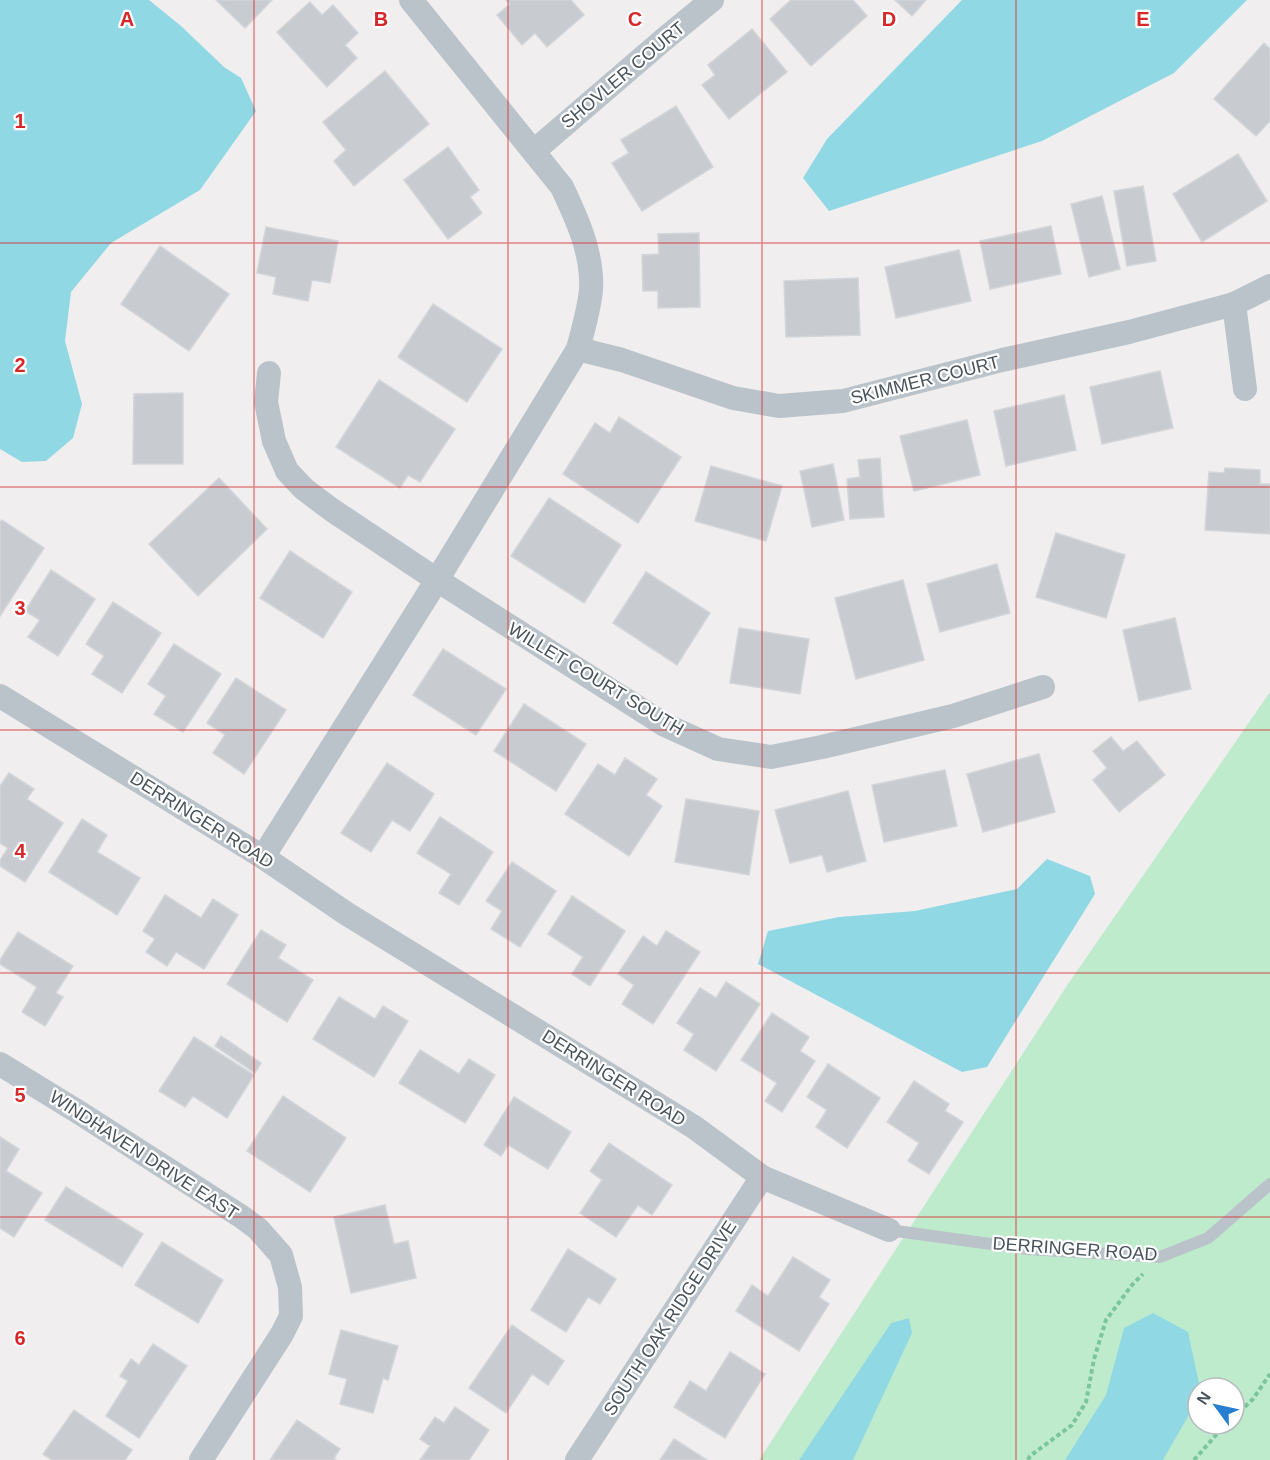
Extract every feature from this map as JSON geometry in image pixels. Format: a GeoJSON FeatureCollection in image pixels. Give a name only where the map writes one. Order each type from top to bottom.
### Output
{"type":"FeatureCollection","features":[{"type":"Feature","properties":{"kind":"street"},"geometry":{"type":"LineString","coordinates":[[263,857],[437,580],[578,349],[587,315],[591,290],[590,261],[578,221],[562,187],[411,0]]}},
{"type":"Feature","properties":{"kind":"street","name":"SHOVLER COURT"},"geometry":{"type":"LineString","coordinates":[[534,151],[712,0]]}},
{"type":"Feature","properties":{"kind":"street","name":"SKIMMER COURT"},"geometry":{"type":"LineString","coordinates":[[578,349],[622,360],[733,398],[779,406],[843,401],[1002,360],[1129,332],[1234,304],[1270,286]]}},
{"type":"Feature","properties":{"kind":"street"},"geometry":{"type":"LineString","coordinates":[[1234,304],[1245,389]]}},
{"type":"Feature","properties":{"kind":"street","name":"WILLET COURT SOUTH"},"geometry":{"type":"LineString","coordinates":[[269,373],[266,402],[273,441],[287,471],[304,489],[437,580],[665,725],[718,749],[771,756],[822,747],[953,716],[1043,687]]}},
{"type":"Feature","properties":{"kind":"street","name":"DERRINGER ROAD"},"geometry":{"type":"LineString","coordinates":[[0,696],[263,857],[347,914],[694,1127],[762,1176],[889,1230]]}},
{"type":"Feature","properties":{"kind":"street","name":"WINDHAVEN DRIVE EAST"},"geometry":{"type":"LineString","coordinates":[[0,1064],[242,1217],[258,1229],[281,1255],[290,1287],[291,1316],[282,1334],[201,1460]]}},
{"type":"Feature","properties":{"kind":"street","name":"SOUTH OAK RIDGE DRIVE"},"geometry":{"type":"LineString","coordinates":[[578,1460],[762,1176]]}},
{"type":"Feature","properties":{"kind":"lane","name":"DERRINGER ROAD"},"geometry":{"type":"LineString","coordinates":[[889,1230],[1027,1249],[1160,1257],[1208,1238],[1270,1184]]}},
{"type":"Feature","properties":{"kind":"path"},"geometry":{"type":"LineString","coordinates":[[1028,1460],[1030,1456],[1072,1425],[1086,1402],[1094,1359],[1106,1320],[1132,1285],[1160,1257]]}},
{"type":"Feature","properties":{"kind":"path"},"geometry":{"type":"LineString","coordinates":[[1246,1406],[1253,1400],[1270,1374]]}},
{"type":"Feature","properties":{"kind":"path"},"geometry":{"type":"LineString","coordinates":[[1194,1460],[1215,1436]]}},
{"type":"Feature","properties":{"kind":"green space"},"geometry":{"type":"Polygon","coordinates":[[[1270,692],[1270,1460],[759,1460],[1068,984],[1270,692]]]}},
{"type":"Feature","properties":{"kind":"water"},"geometry":{"type":"Polygon","coordinates":[[[0,0],[149,0],[181,26],[224,67],[241,78],[256,111],[200,190],[111,243],[71,292],[65,341],[82,404],[73,438],[46,461],[22,462],[0,449],[0,0]]]}},
{"type":"Feature","properties":{"kind":"water"},"geometry":{"type":"Polygon","coordinates":[[[962,0],[1247,0],[1174,73],[1042,141],[829,211],[803,178],[827,139],[962,0]]]}},
{"type":"Feature","properties":{"kind":"water"},"geometry":{"type":"Polygon","coordinates":[[[1047,859],[1090,876],[1095,894],[987,1067],[962,1072],[758,964],[768,931],[839,917],[915,911],[1017,889],[1047,859]]]}},
{"type":"Feature","properties":{"kind":"water"},"geometry":{"type":"Polygon","coordinates":[[[1153,1313],[1188,1332],[1197,1376],[1186,1376],[1186,1420],[1163,1460],[1065,1460],[1106,1395],[1124,1328],[1153,1313]]]}},
{"type":"Feature","properties":{"kind":"water"},"geometry":{"type":"Polygon","coordinates":[[[909,1318],[912,1333],[853,1460],[799,1460],[891,1323],[909,1318]]]}},
{"type":"Feature","properties":{"kind":"building"},"geometry":{"type":"Polygon","coordinates":[[[216,0],[272,0],[245,28],[216,0]]]}},
{"type":"Feature","properties":{"kind":"building"},"geometry":{"type":"Polygon","coordinates":[[[506,0],[571,0],[584,15],[547,47],[535,33],[522,45],[497,15],[510,4],[506,0]]]}},
{"type":"Feature","properties":{"kind":"building"},"geometry":{"type":"Polygon","coordinates":[[[791,0],[853,0],[867,16],[811,66],[770,19],[791,0]]]}},
{"type":"Feature","properties":{"kind":"building"},"geometry":{"type":"Polygon","coordinates":[[[895,0],[926,0],[912,16],[895,0]]]}},
{"type":"Feature","properties":{"kind":"building"},"geometry":{"type":"Polygon","coordinates":[[[310,2],[322,15],[333,5],[358,33],[345,45],[357,58],[327,87],[277,32],[310,2]]]}},
{"type":"Feature","properties":{"kind":"building"},"geometry":{"type":"Polygon","coordinates":[[[752,29],[787,72],[729,119],[702,85],[715,75],[708,65],[752,29]]]}},
{"type":"Feature","properties":{"kind":"building"},"geometry":{"type":"Polygon","coordinates":[[[1264,43],[1270,49],[1270,121],[1256,136],[1214,99],[1264,43]]]}},
{"type":"Feature","properties":{"kind":"building"},"geometry":{"type":"Polygon","coordinates":[[[385,71],[429,124],[354,186],[334,161],[346,150],[323,122],[385,71]]]}},
{"type":"Feature","properties":{"kind":"building"},"geometry":{"type":"Polygon","coordinates":[[[676,106],[713,167],[642,211],[612,163],[629,153],[621,140],[676,106]]]}},
{"type":"Feature","properties":{"kind":"building"},"geometry":{"type":"Polygon","coordinates":[[[448,147],[479,190],[470,197],[482,213],[448,239],[404,180],[448,147]]]}},
{"type":"Feature","properties":{"kind":"building"},"geometry":{"type":"Polygon","coordinates":[[[1238,154],[1267,201],[1202,242],[1173,194],[1238,154]]]}},
{"type":"Feature","properties":{"kind":"building"},"geometry":{"type":"Polygon","coordinates":[[[1143,186],[1156,261],[1127,266],[1114,191],[1143,186]]]}},
{"type":"Feature","properties":{"kind":"building"},"geometry":{"type":"Polygon","coordinates":[[[1102,196],[1120,269],[1089,277],[1071,204],[1102,196]]]}},
{"type":"Feature","properties":{"kind":"building"},"geometry":{"type":"Polygon","coordinates":[[[1051,226],[1061,274],[990,289],[980,241],[1051,226]]]}},
{"type":"Feature","properties":{"kind":"building"},"geometry":{"type":"Polygon","coordinates":[[[266,227],[338,241],[330,283],[312,280],[308,301],[273,294],[276,277],[257,273],[266,227]]]}},
{"type":"Feature","properties":{"kind":"building"},"geometry":{"type":"Polygon","coordinates":[[[699,233],[700,307],[658,308],[658,291],[643,291],[642,255],[659,254],[658,234],[699,233]]]}},
{"type":"Feature","properties":{"kind":"building"},"geometry":{"type":"Polygon","coordinates":[[[160,246],[229,294],[189,351],[121,304],[160,246]]]}},
{"type":"Feature","properties":{"kind":"building"},"geometry":{"type":"Polygon","coordinates":[[[959,250],[971,301],[896,318],[885,267],[959,250]]]}},
{"type":"Feature","properties":{"kind":"building"},"geometry":{"type":"Polygon","coordinates":[[[858,278],[860,335],[786,337],[784,281],[858,278]]]}},
{"type":"Feature","properties":{"kind":"building"},"geometry":{"type":"Polygon","coordinates":[[[433,304],[502,349],[467,402],[398,357],[433,304]]]}},
{"type":"Feature","properties":{"kind":"building"},"geometry":{"type":"Polygon","coordinates":[[[1160,371],[1173,428],[1102,444],[1090,387],[1160,371]]]}},
{"type":"Feature","properties":{"kind":"building"},"geometry":{"type":"Polygon","coordinates":[[[379,380],[455,429],[420,482],[408,475],[400,488],[336,447],[379,380]]]}},
{"type":"Feature","properties":{"kind":"building"},"geometry":{"type":"Polygon","coordinates":[[[183,393],[183,464],[133,464],[134,394],[183,393]]]}},
{"type":"Feature","properties":{"kind":"building"},"geometry":{"type":"Polygon","coordinates":[[[1064,395],[1076,450],[1006,466],[994,411],[1064,395]]]}},
{"type":"Feature","properties":{"kind":"building"},"geometry":{"type":"Polygon","coordinates":[[[619,417],[681,457],[638,523],[563,474],[595,423],[610,433],[619,417]]]}},
{"type":"Feature","properties":{"kind":"building"},"geometry":{"type":"Polygon","coordinates":[[[967,420],[980,475],[914,491],[900,436],[967,420]]]}},
{"type":"Feature","properties":{"kind":"building"},"geometry":{"type":"Polygon","coordinates":[[[880,458],[884,517],[850,519],[847,479],[860,477],[858,460],[880,458]]]}},
{"type":"Feature","properties":{"kind":"building"},"geometry":{"type":"Polygon","coordinates":[[[833,464],[844,520],[812,527],[800,471],[833,464]]]}},
{"type":"Feature","properties":{"kind":"building"},"geometry":{"type":"Polygon","coordinates":[[[711,466],[782,486],[766,541],[695,521],[711,466]]]}},
{"type":"Feature","properties":{"kind":"building"},"geometry":{"type":"Polygon","coordinates":[[[1225,468],[1260,470],[1260,484],[1270,484],[1270,534],[1205,530],[1209,472],[1224,473],[1225,468]]]}},
{"type":"Feature","properties":{"kind":"building"},"geometry":{"type":"Polygon","coordinates":[[[219,478],[267,529],[198,596],[149,544],[219,478]]]}},
{"type":"Feature","properties":{"kind":"building"},"geometry":{"type":"Polygon","coordinates":[[[549,498],[621,545],[584,603],[511,556],[549,498]]]}},
{"type":"Feature","properties":{"kind":"building"},"geometry":{"type":"Polygon","coordinates":[[[2,520],[44,548],[0,616],[0,522],[2,520]]]}},
{"type":"Feature","properties":{"kind":"building"},"geometry":{"type":"Polygon","coordinates":[[[1056,533],[1125,555],[1106,618],[1036,597],[1056,533]]]}},
{"type":"Feature","properties":{"kind":"building"},"geometry":{"type":"Polygon","coordinates":[[[290,551],[352,592],[323,638],[260,598],[290,551]]]}},
{"type":"Feature","properties":{"kind":"building"},"geometry":{"type":"Polygon","coordinates":[[[997,564],[1010,613],[940,632],[927,584],[997,564]]]}},
{"type":"Feature","properties":{"kind":"building"},"geometry":{"type":"Polygon","coordinates":[[[51,570],[95,599],[58,656],[28,637],[40,620],[25,611],[51,570]]]}},
{"type":"Feature","properties":{"kind":"building"},"geometry":{"type":"Polygon","coordinates":[[[646,572],[710,613],[677,665],[613,623],[646,572]]]}},
{"type":"Feature","properties":{"kind":"building"},"geometry":{"type":"Polygon","coordinates":[[[903,580],[924,660],[856,679],[835,598],[903,580]]]}},
{"type":"Feature","properties":{"kind":"building"},"geometry":{"type":"Polygon","coordinates":[[[113,602],[161,633],[122,693],[92,674],[104,656],[86,644],[113,602]]]}},
{"type":"Feature","properties":{"kind":"building"},"geometry":{"type":"Polygon","coordinates":[[[1175,618],[1191,689],[1139,701],[1123,630],[1175,618]]]}},
{"type":"Feature","properties":{"kind":"building"},"geometry":{"type":"Polygon","coordinates":[[[739,628],[809,639],[800,694],[730,683],[739,628]]]}},
{"type":"Feature","properties":{"kind":"building"},"geometry":{"type":"Polygon","coordinates":[[[174,644],[221,674],[183,732],[154,714],[166,696],[148,684],[174,644]]]}},
{"type":"Feature","properties":{"kind":"building"},"geometry":{"type":"Polygon","coordinates":[[[443,649],[506,689],[476,735],[413,695],[443,649]]]}},
{"type":"Feature","properties":{"kind":"building"},"geometry":{"type":"Polygon","coordinates":[[[236,678],[286,710],[244,774],[213,753],[225,735],[207,723],[236,678]]]}},
{"type":"Feature","properties":{"kind":"building"},"geometry":{"type":"Polygon","coordinates":[[[524,704],[586,744],[556,791],[494,751],[524,704]]]}},
{"type":"Feature","properties":{"kind":"building"},"geometry":{"type":"Polygon","coordinates":[[[1111,737],[1123,751],[1137,741],[1165,775],[1119,812],[1093,780],[1107,768],[1093,751],[1111,737]]]}},
{"type":"Feature","properties":{"kind":"building"},"geometry":{"type":"Polygon","coordinates":[[[1039,754],[1055,812],[983,832],[967,774],[1039,754]]]}},
{"type":"Feature","properties":{"kind":"building"},"geometry":{"type":"Polygon","coordinates":[[[625,758],[657,779],[646,795],[662,806],[629,856],[565,814],[598,764],[615,775],[625,758]]]}},
{"type":"Feature","properties":{"kind":"building"},"geometry":{"type":"Polygon","coordinates":[[[387,763],[434,794],[410,831],[392,820],[371,852],[341,833],[387,763]]]}},
{"type":"Feature","properties":{"kind":"building"},"geometry":{"type":"Polygon","coordinates":[[[945,770],[957,826],[884,842],[872,785],[945,770]]]}},
{"type":"Feature","properties":{"kind":"building"},"geometry":{"type":"Polygon","coordinates":[[[9,773],[34,789],[27,799],[63,823],[25,882],[0,866],[0,860],[8,848],[0,843],[0,786],[9,773]]]}},
{"type":"Feature","properties":{"kind":"building"},"geometry":{"type":"Polygon","coordinates":[[[848,791],[866,861],[827,872],[822,855],[790,863],[775,810],[848,791]]]}},
{"type":"Feature","properties":{"kind":"building"},"geometry":{"type":"Polygon","coordinates":[[[686,799],[759,811],[749,875],[675,862],[686,799]]]}},
{"type":"Feature","properties":{"kind":"building"},"geometry":{"type":"Polygon","coordinates":[[[440,817],[493,852],[459,905],[439,893],[451,874],[417,853],[440,817]]]}},
{"type":"Feature","properties":{"kind":"building"},"geometry":{"type":"Polygon","coordinates":[[[82,819],[107,835],[97,852],[140,878],[117,915],[49,872],[82,819]]]}},
{"type":"Feature","properties":{"kind":"building"},"geometry":{"type":"Polygon","coordinates":[[[512,862],[556,891],[520,947],[491,929],[502,911],[486,901],[512,862]]]}},
{"type":"Feature","properties":{"kind":"building"},"geometry":{"type":"Polygon","coordinates":[[[165,895],[201,918],[213,899],[238,915],[204,969],[176,952],[167,966],[146,952],[155,939],[143,931],[165,895]]]}},
{"type":"Feature","properties":{"kind":"building"},"geometry":{"type":"Polygon","coordinates":[[[572,896],[625,931],[590,986],[572,974],[583,957],[548,934],[572,896]]]}},
{"type":"Feature","properties":{"kind":"building"},"geometry":{"type":"Polygon","coordinates":[[[261,930],[286,945],[278,958],[313,980],[287,1022],[227,984],[261,930]]]}},
{"type":"Feature","properties":{"kind":"building"},"geometry":{"type":"Polygon","coordinates":[[[666,931],[700,952],[653,1024],[622,1004],[634,985],[618,974],[643,936],[657,946],[666,931]]]}},
{"type":"Feature","properties":{"kind":"building"},"geometry":{"type":"Polygon","coordinates":[[[18,932],[73,966],[56,993],[63,997],[45,1026],[22,1012],[37,987],[0,964],[0,960],[18,932]]]}},
{"type":"Feature","properties":{"kind":"building"},"geometry":{"type":"Polygon","coordinates":[[[726,982],[760,1004],[716,1071],[684,1050],[694,1034],[677,1023],[700,988],[716,998],[726,982]]]}},
{"type":"Feature","properties":{"kind":"building"},"geometry":{"type":"Polygon","coordinates":[[[339,997],[375,1019],[383,1006],[408,1021],[374,1077],[313,1039],[339,997]]]}},
{"type":"Feature","properties":{"kind":"building"},"geometry":{"type":"Polygon","coordinates":[[[772,1013],[809,1037],[800,1051],[815,1061],[782,1112],[765,1101],[777,1083],[741,1060],[772,1013]]]}},
{"type":"Feature","properties":{"kind":"building"},"geometry":{"type":"Polygon","coordinates":[[[221,1036],[261,1063],[255,1073],[215,1046],[221,1036]]]}},
{"type":"Feature","properties":{"kind":"building"},"geometry":{"type":"Polygon","coordinates":[[[194,1037],[254,1075],[227,1118],[193,1096],[185,1107],[159,1091],[194,1037]]]}},
{"type":"Feature","properties":{"kind":"building"},"geometry":{"type":"Polygon","coordinates":[[[420,1050],[459,1074],[469,1059],[495,1075],[465,1123],[399,1083],[420,1050]]]}},
{"type":"Feature","properties":{"kind":"building"},"geometry":{"type":"Polygon","coordinates":[[[828,1064],[880,1098],[847,1148],[816,1127],[827,1110],[807,1097],[828,1064]]]}},
{"type":"Feature","properties":{"kind":"building"},"geometry":{"type":"Polygon","coordinates":[[[914,1081],[949,1104],[945,1111],[963,1122],[929,1174],[908,1161],[919,1143],[887,1122],[914,1081]]]}},
{"type":"Feature","properties":{"kind":"building"},"geometry":{"type":"Polygon","coordinates":[[[283,1096],[346,1138],[310,1192],[247,1151],[283,1096]]]}},
{"type":"Feature","properties":{"kind":"building"},"geometry":{"type":"Polygon","coordinates":[[[514,1097],[571,1132],[548,1169],[508,1145],[501,1156],[484,1145],[514,1097]]]}},
{"type":"Feature","properties":{"kind":"building"},"geometry":{"type":"Polygon","coordinates":[[[0,1137],[19,1149],[6,1171],[42,1193],[14,1237],[0,1228],[0,1137]]]}},
{"type":"Feature","properties":{"kind":"building"},"geometry":{"type":"Polygon","coordinates":[[[609,1143],[672,1185],[652,1215],[638,1205],[616,1237],[580,1213],[602,1180],[590,1171],[609,1143]]]}},
{"type":"Feature","properties":{"kind":"building"},"geometry":{"type":"Polygon","coordinates":[[[66,1187],[143,1234],[122,1267],[45,1220],[66,1187]]]}},
{"type":"Feature","properties":{"kind":"building"},"geometry":{"type":"Polygon","coordinates":[[[385,1205],[394,1244],[408,1241],[416,1278],[351,1293],[334,1217],[385,1205]]]}},
{"type":"Feature","properties":{"kind":"building"},"geometry":{"type":"Polygon","coordinates":[[[162,1242],[223,1280],[198,1323],[135,1285],[162,1242]]]}},
{"type":"Feature","properties":{"kind":"building"},"geometry":{"type":"Polygon","coordinates":[[[568,1249],[616,1279],[600,1304],[588,1297],[566,1332],[531,1310],[568,1249]]]}},
{"type":"Feature","properties":{"kind":"building"},"geometry":{"type":"Polygon","coordinates":[[[793,1257],[830,1280],[819,1297],[829,1304],[799,1351],[736,1311],[752,1285],[768,1296],[793,1257]]]}},
{"type":"Feature","properties":{"kind":"building"},"geometry":{"type":"Polygon","coordinates":[[[512,1325],[564,1361],[548,1385],[532,1374],[506,1413],[469,1388],[512,1325]]]}},
{"type":"Feature","properties":{"kind":"building"},"geometry":{"type":"Polygon","coordinates":[[[341,1330],[398,1346],[388,1380],[383,1378],[373,1413],[340,1404],[347,1379],[329,1374],[341,1330]]]}},
{"type":"Feature","properties":{"kind":"building"},"geometry":{"type":"Polygon","coordinates":[[[153,1344],[187,1366],[139,1438],[106,1416],[128,1381],[120,1376],[131,1359],[139,1365],[153,1344]]]}},
{"type":"Feature","properties":{"kind":"building"},"geometry":{"type":"Polygon","coordinates":[[[730,1352],[765,1374],[725,1438],[674,1407],[690,1381],[706,1391],[730,1352]]]}},
{"type":"Feature","properties":{"kind":"building"},"geometry":{"type":"Polygon","coordinates":[[[455,1407],[489,1430],[469,1460],[420,1460],[430,1446],[420,1439],[435,1417],[444,1423],[455,1407]]]}},
{"type":"Feature","properties":{"kind":"building"},"geometry":{"type":"Polygon","coordinates":[[[74,1410],[132,1450],[125,1460],[52,1460],[43,1454],[74,1410]]]}},
{"type":"Feature","properties":{"kind":"building"},"geometry":{"type":"Polygon","coordinates":[[[297,1420],[340,1449],[334,1458],[336,1460],[270,1460],[297,1420]]]}},
{"type":"Feature","properties":{"kind":"building"},"geometry":{"type":"Polygon","coordinates":[[[674,1439],[707,1460],[660,1460],[674,1439]]]}}]}
